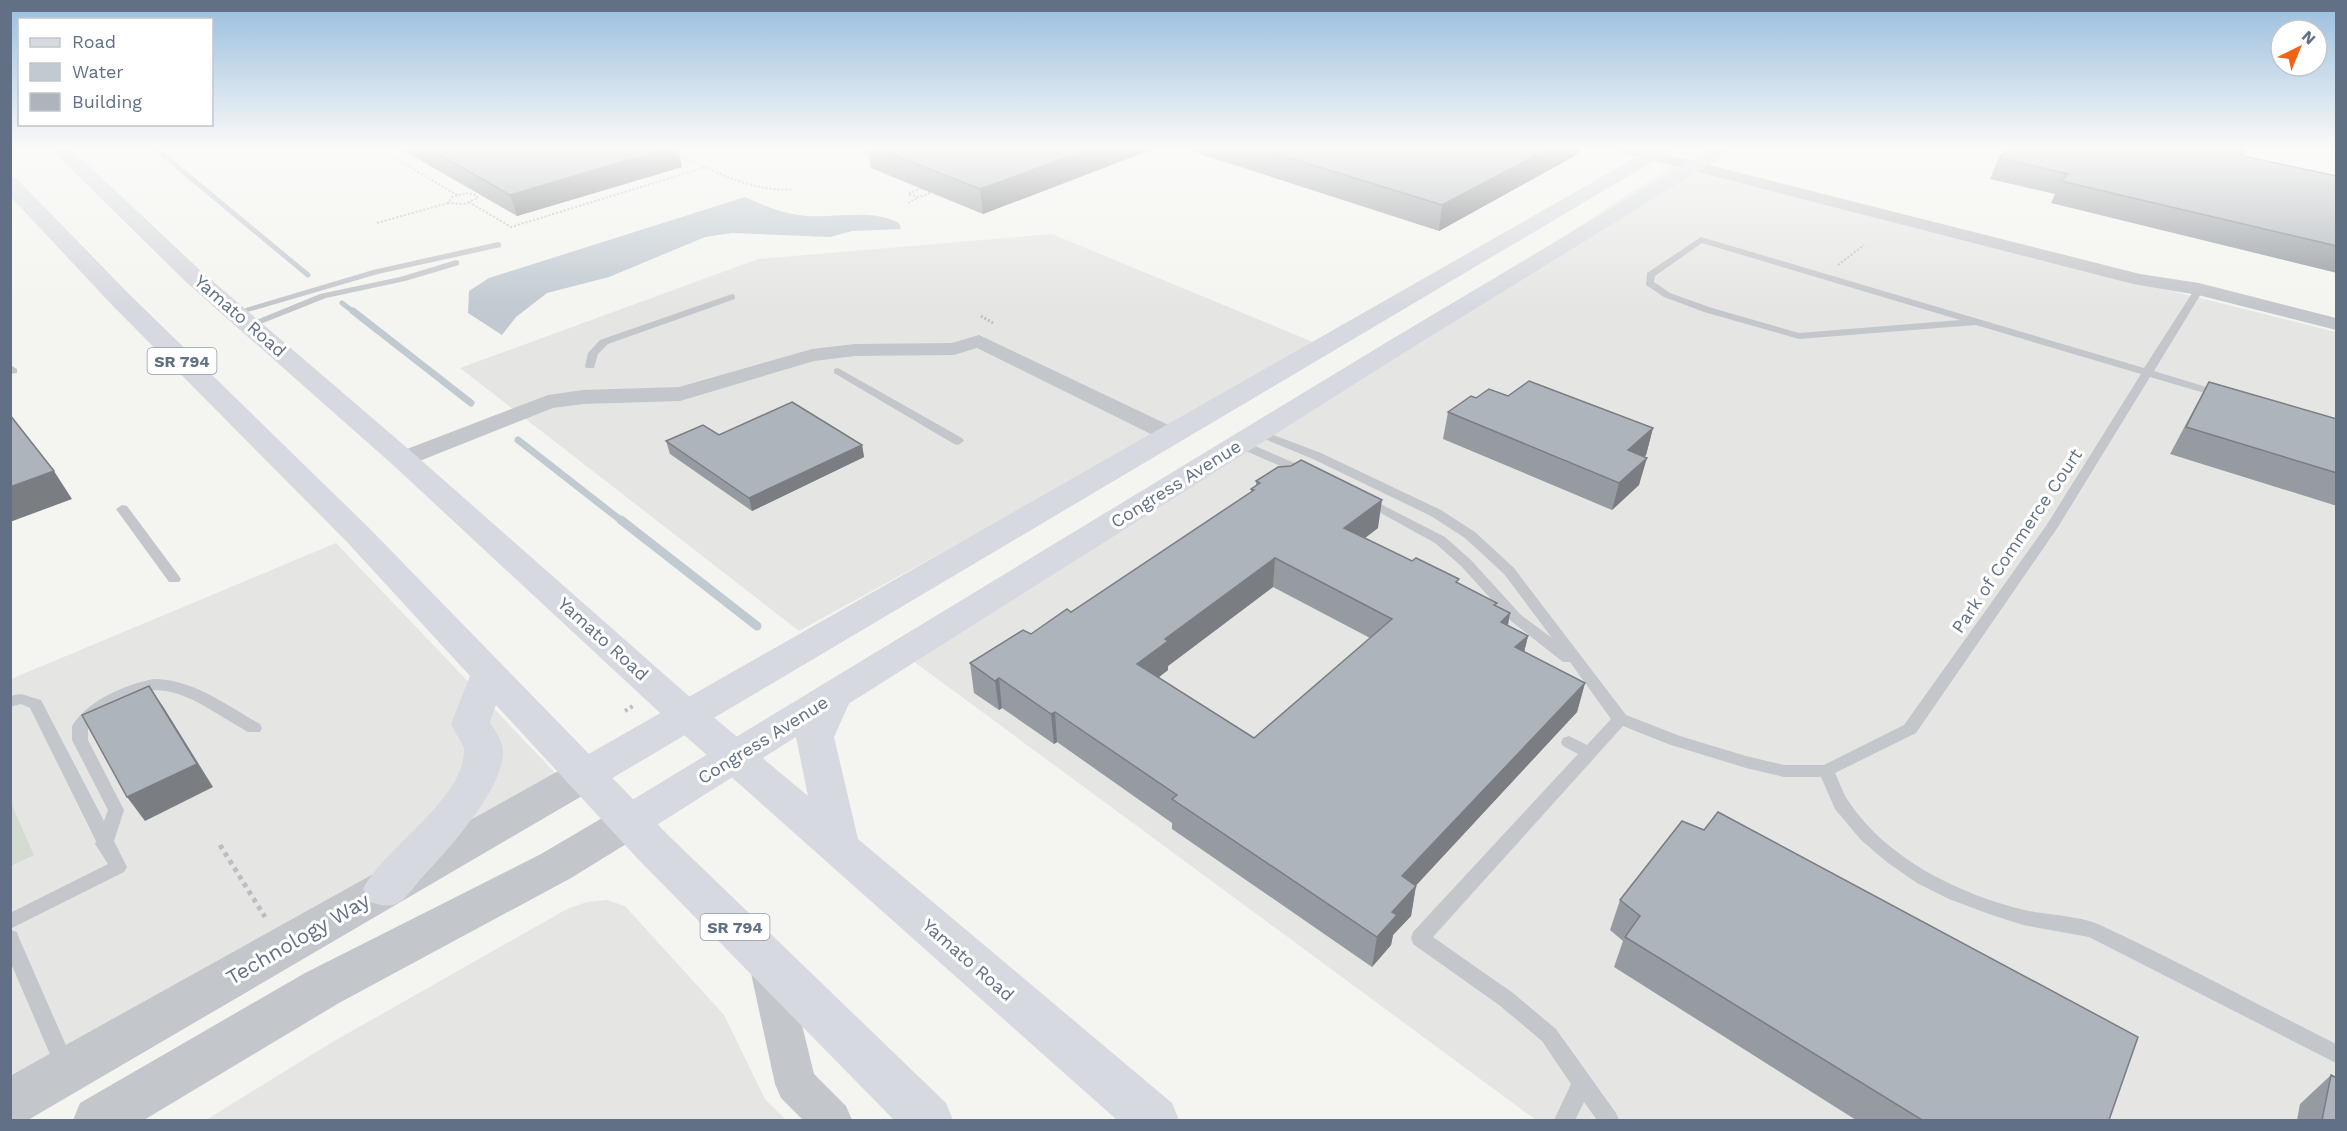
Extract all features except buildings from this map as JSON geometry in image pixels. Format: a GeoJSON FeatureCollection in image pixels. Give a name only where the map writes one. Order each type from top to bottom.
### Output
{"type":"FeatureCollection","features":[{"type":"Feature","properties":{"kind":"main road","name":"SR 794"},"geometry":{"type":"LineString","coordinates":[[28,202],[120,299],[358,535],[629,822],[928,1120]]}},
{"type":"Feature","properties":{"kind":"main road","name":"Yamato Road"},"geometry":{"type":"LineString","coordinates":[[117,202],[242,319],[403,459],[686,715],[1154,1120]]}},
{"type":"Feature","properties":{"kind":"main road"},"geometry":{"type":"LineString","coordinates":[[585,775],[1575,202]]}},
{"type":"Feature","properties":{"kind":"main road","name":"Congress Avenue"},"geometry":{"type":"LineString","coordinates":[[629,822],[1631,202]]}},
{"type":"Feature","properties":{"kind":"main road"},"geometry":{"type":"LineString","coordinates":[[385,889],[444,824],[479,768],[483,756],[483,744],[470,724],[489,675]]}},
{"type":"Feature","properties":{"kind":"main road"},"geometry":{"type":"LineString","coordinates":[[833,697],[830,714],[819,725],[815,737],[839,847]]}},
{"type":"Feature","properties":{"kind":"street"},"geometry":{"type":"LineString","coordinates":[[1868,202],[2140,280],[2199,289],[2337,324]]}},
{"type":"Feature","properties":{"kind":"street"},"geometry":{"type":"LineString","coordinates":[[403,459],[548,402],[583,397],[680,394],[812,355],[855,350],[954,349],[980,342],[1171,435]]}},
{"type":"Feature","properties":{"kind":"street","name":"Technology Way"},"geometry":{"type":"LineString","coordinates":[[10,1103],[585,775]]}},
{"type":"Feature","properties":{"kind":"street"},"geometry":{"type":"LineString","coordinates":[[98,1120],[322,988],[556,866],[629,822]]}},
{"type":"Feature","properties":{"kind":"street"},"geometry":{"type":"LineString","coordinates":[[766,957],[796,1084],[831,1120]]}},
{"type":"Feature","properties":{"kind":"lane"},"geometry":{"type":"LineString","coordinates":[[1976,322],[1799,336],[1719,314],[1667,295],[1649,283],[1650,275],[1701,240],[1823,277],[1976,322],[2236,400]]}},
{"type":"Feature","properties":{"kind":"lane"},"geometry":{"type":"LineString","coordinates":[[498,245],[491,252],[402,279],[323,296],[242,319],[355,277],[481,246],[498,245]]}},
{"type":"Feature","properties":{"kind":"lane","name":"Park of Commerce Court"},"geometry":{"type":"LineString","coordinates":[[1826,771],[1910,729],[2052,527],[2199,289]]}},
{"type":"Feature","properties":{"kind":"lane"},"geometry":{"type":"LineString","coordinates":[[590,366],[593,353],[604,342],[732,297]]}},
{"type":"Feature","properties":{"kind":"lane"},"geometry":{"type":"LineString","coordinates":[[838,371],[958,441]]}},
{"type":"Feature","properties":{"kind":"lane"},"geometry":{"type":"LineString","coordinates":[[1250,439],[1319,479]]}},
{"type":"Feature","properties":{"kind":"lane"},"geometry":{"type":"LineString","coordinates":[[1250,439],[1317,456],[1425,508],[1470,535],[1509,571],[1620,719],[1674,740],[1746,762],[1784,771],[1826,771],[1843,808],[1874,841],[1914,871],[1963,897],[2000,911],[2049,924],[2092,930],[2337,1054]]}},
{"type":"Feature","properties":{"kind":"lane"},"geometry":{"type":"LineString","coordinates":[[1349,494],[1440,540],[1466,563],[1516,618],[1582,669]]}},
{"type":"Feature","properties":{"kind":"lane"},"geometry":{"type":"LineString","coordinates":[[122,509],[174,579]]}},
{"type":"Feature","properties":{"kind":"lane"},"geometry":{"type":"LineString","coordinates":[[104,844],[116,810],[80,740],[80,726],[104,703],[141,688],[178,687],[254,728]]}},
{"type":"Feature","properties":{"kind":"lane"},"geometry":{"type":"LineString","coordinates":[[10,702],[21,699],[36,704],[104,844],[118,867],[10,922]]}},
{"type":"Feature","properties":{"kind":"lane"},"geometry":{"type":"LineString","coordinates":[[1609,1120],[1549,1035],[1506,999],[1420,938],[1620,719]]}},
{"type":"Feature","properties":{"kind":"lane"},"geometry":{"type":"LineString","coordinates":[[1569,741],[1588,752]]}},
{"type":"Feature","properties":{"kind":"lane"},"geometry":{"type":"LineString","coordinates":[[10,938],[67,1071]]}},
{"type":"Feature","properties":{"kind":"lane"},"geometry":{"type":"LineString","coordinates":[[1564,1120],[1582,1084]]}},
{"type":"Feature","properties":{"kind":"path"},"geometry":{"type":"LineString","coordinates":[[377,223],[448,202],[469,202],[511,227],[594,202]]}},
{"type":"Feature","properties":{"kind":"path"},"geometry":{"type":"LineString","coordinates":[[1823,277],[1863,245]]}},
{"type":"Feature","properties":{"kind":"path"},"geometry":{"type":"LineString","coordinates":[[981,316],[993,323]]}},
{"type":"Feature","properties":{"kind":"path"},"geometry":{"type":"LineString","coordinates":[[625,711],[633,706]]}},
{"type":"Feature","properties":{"kind":"path"},"geometry":{"type":"LineString","coordinates":[[220,845],[265,917]]}},
{"type":"Feature","properties":{"kind":"shaded area"},"geometry":{"type":"Polygon","coordinates":[[[1617,202],[1815,202],[2336,332],[2336,1120],[1536,1120],[913,661],[1617,202]]]}},
{"type":"Feature","properties":{"kind":"shaded area"},"geometry":{"type":"Polygon","coordinates":[[[1052,234],[1320,345],[799,631],[460,368],[758,259],[1052,234]]]}},
{"type":"Feature","properties":{"kind":"shaded area"},"geometry":{"type":"Polygon","coordinates":[[[336,543],[560,778],[11,1093],[11,679],[336,543]]]}},
{"type":"Feature","properties":{"kind":"shaded area"},"geometry":{"type":"Polygon","coordinates":[[[11,803],[34,855],[10,866],[11,803]]]}},
{"type":"Feature","properties":{"kind":"shaded area"},"geometry":{"type":"Polygon","coordinates":[[[607,900],[625,906],[724,1015],[765,1099],[786,1120],[206,1120],[329,1044],[567,909],[587,902],[607,900]]]}},
{"type":"Feature","properties":{"kind":"water"},"geometry":{"type":"Polygon","coordinates":[[[730,202],[756,202],[798,215],[875,216],[899,223],[901,229],[852,231],[830,237],[732,233],[705,237],[609,277],[547,293],[516,317],[502,335],[468,313],[469,291],[489,278],[730,202]]]}},
{"type":"Feature","properties":{"kind":"waterway"},"geometry":{"type":"LineString","coordinates":[[220,202],[308,275]]}},
{"type":"Feature","properties":{"kind":"waterway"},"geometry":{"type":"LineString","coordinates":[[342,303],[355,313]]}},
{"type":"Feature","properties":{"kind":"waterway"},"geometry":{"type":"LineString","coordinates":[[353,311],[471,403]]}},
{"type":"Feature","properties":{"kind":"waterway"},"geometry":{"type":"LineString","coordinates":[[518,440],[623,522]]}},
{"type":"Feature","properties":{"kind":"waterway"},"geometry":{"type":"LineString","coordinates":[[621,520],[757,626]]}}]}
